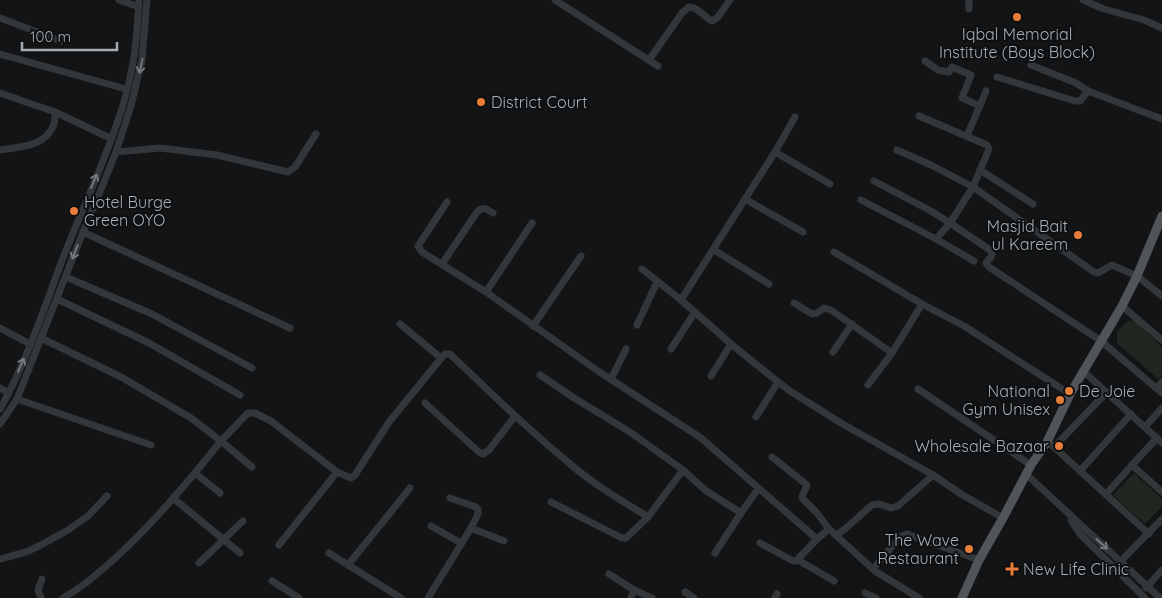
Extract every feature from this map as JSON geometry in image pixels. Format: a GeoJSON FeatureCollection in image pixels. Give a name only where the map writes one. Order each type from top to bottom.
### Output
{"type":"FeatureCollection","features":[{"type":"Feature","properties":{"kind":"main road"},"geometry":{"type":"LineString","coordinates":[[962,598],[979,560],[1031,465],[1050,444],[1070,394],[1122,306],[1160,227],[1162,216]]}},
{"type":"Feature","properties":{"kind":"street"},"geometry":{"type":"LineString","coordinates":[[0,408],[30,344],[112,139],[133,59],[139,3],[119,0]]}},
{"type":"Feature","properties":{"kind":"street"},"geometry":{"type":"LineString","coordinates":[[0,424],[17,399],[116,152],[131,106],[142,60],[147,0]]}},
{"type":"Feature","properties":{"kind":"street"},"geometry":{"type":"LineString","coordinates":[[649,60],[682,13],[689,7],[695,8],[712,21],[718,17],[730,0]]}},
{"type":"Feature","properties":{"kind":"street"},"geometry":{"type":"LineString","coordinates":[[969,9],[970,0]]}},
{"type":"Feature","properties":{"kind":"street"},"geometry":{"type":"LineString","coordinates":[[1083,0],[1104,9],[1144,20],[1162,28]]}},
{"type":"Feature","properties":{"kind":"street"},"geometry":{"type":"LineString","coordinates":[[557,1],[658,66]]}},
{"type":"Feature","properties":{"kind":"street"},"geometry":{"type":"LineString","coordinates":[[0,18],[61,41]]}},
{"type":"Feature","properties":{"kind":"street"},"geometry":{"type":"LineString","coordinates":[[0,54],[126,89]]}},
{"type":"Feature","properties":{"kind":"street"},"geometry":{"type":"LineString","coordinates":[[926,61],[938,70],[949,72],[952,67],[971,75],[962,98],[980,106]]}},
{"type":"Feature","properties":{"kind":"street"},"geometry":{"type":"LineString","coordinates":[[1031,65],[1076,82],[1088,91],[1162,119]]}},
{"type":"Feature","properties":{"kind":"street"},"geometry":{"type":"LineString","coordinates":[[997,77],[1075,101],[1080,101],[1088,91]]}},
{"type":"Feature","properties":{"kind":"street"},"geometry":{"type":"LineString","coordinates":[[967,136],[986,90]]}},
{"type":"Feature","properties":{"kind":"street"},"geometry":{"type":"LineString","coordinates":[[0,92],[55,112],[112,139]]}},
{"type":"Feature","properties":{"kind":"street"},"geometry":{"type":"LineString","coordinates":[[0,150],[34,145],[43,139],[54,124],[55,112]]}},
{"type":"Feature","properties":{"kind":"street"},"geometry":{"type":"LineString","coordinates":[[919,116],[989,147],[973,187],[936,240]]}},
{"type":"Feature","properties":{"kind":"street"},"geometry":{"type":"LineString","coordinates":[[681,300],[714,250],[795,117]]}},
{"type":"Feature","properties":{"kind":"street"},"geometry":{"type":"LineString","coordinates":[[116,152],[160,148],[217,155],[288,172],[295,167],[316,134]]}},
{"type":"Feature","properties":{"kind":"street"},"geometry":{"type":"LineString","coordinates":[[897,150],[973,187],[1094,272],[1098,273],[1112,265],[1137,276],[1162,296]]}},
{"type":"Feature","properties":{"kind":"street"},"geometry":{"type":"LineString","coordinates":[[775,152],[830,184]]}},
{"type":"Feature","properties":{"kind":"street"},"geometry":{"type":"LineString","coordinates":[[980,170],[1033,204]]}},
{"type":"Feature","properties":{"kind":"street"},"geometry":{"type":"LineString","coordinates":[[874,181],[950,222],[990,250],[992,257],[986,264],[989,267],[1101,341],[1159,391],[1162,382]]}},
{"type":"Feature","properties":{"kind":"street"},"geometry":{"type":"LineString","coordinates":[[745,199],[803,232]]}},
{"type":"Feature","properties":{"kind":"street"},"geometry":{"type":"LineString","coordinates":[[861,200],[974,261]]}},
{"type":"Feature","properties":{"kind":"street"},"geometry":{"type":"LineString","coordinates":[[447,202],[418,246],[422,252],[486,292],[611,379],[701,438],[817,539]]}},
{"type":"Feature","properties":{"kind":"street"},"geometry":{"type":"LineString","coordinates":[[442,264],[477,212],[484,208],[493,213]]}},
{"type":"Feature","properties":{"kind":"street"},"geometry":{"type":"LineString","coordinates":[[486,292],[532,223]]}},
{"type":"Feature","properties":{"kind":"street"},"geometry":{"type":"LineString","coordinates":[[83,232],[290,328]]}},
{"type":"Feature","properties":{"kind":"street"},"geometry":{"type":"LineString","coordinates":[[714,250],[769,284]]}},
{"type":"Feature","properties":{"kind":"street"},"geometry":{"type":"LineString","coordinates":[[834,252],[922,304],[964,326],[1070,394]]}},
{"type":"Feature","properties":{"kind":"street"},"geometry":{"type":"LineString","coordinates":[[533,326],[581,256]]}},
{"type":"Feature","properties":{"kind":"street"},"geometry":{"type":"LineString","coordinates":[[642,270],[681,300],[778,382],[841,423],[933,475],[961,494],[1003,518]]}},
{"type":"Feature","properties":{"kind":"street"},"geometry":{"type":"LineString","coordinates":[[66,277],[152,314],[252,368]]}},
{"type":"Feature","properties":{"kind":"street"},"geometry":{"type":"LineString","coordinates":[[637,325],[657,282]]}},
{"type":"Feature","properties":{"kind":"street"},"geometry":{"type":"LineString","coordinates":[[56,299],[150,343],[240,394]]}},
{"type":"Feature","properties":{"kind":"street"},"geometry":{"type":"LineString","coordinates":[[794,303],[812,314],[818,314],[826,308],[892,353]]}},
{"type":"Feature","properties":{"kind":"street"},"geometry":{"type":"LineString","coordinates":[[868,385],[892,353],[922,304]]}},
{"type":"Feature","properties":{"kind":"street"},"geometry":{"type":"LineString","coordinates":[[1122,306],[1162,340]]}},
{"type":"Feature","properties":{"kind":"street"},"geometry":{"type":"LineString","coordinates":[[671,349],[694,312]]}},
{"type":"Feature","properties":{"kind":"street"},"geometry":{"type":"LineString","coordinates":[[400,324],[441,358]]}},
{"type":"Feature","properties":{"kind":"street"},"geometry":{"type":"LineString","coordinates":[[833,352],[852,324]]}},
{"type":"Feature","properties":{"kind":"street"},"geometry":{"type":"LineString","coordinates":[[0,328],[30,344]]}},
{"type":"Feature","properties":{"kind":"street"},"geometry":{"type":"LineString","coordinates":[[41,338],[121,377],[192,418],[252,467]]}},
{"type":"Feature","properties":{"kind":"street"},"geometry":{"type":"LineString","coordinates":[[711,376],[732,344]]}},
{"type":"Feature","properties":{"kind":"street"},"geometry":{"type":"LineString","coordinates":[[611,379],[626,350]]}},
{"type":"Feature","properties":{"kind":"street"},"geometry":{"type":"LineString","coordinates":[[63,598],[85,584],[138,536],[248,413],[255,413],[271,421],[336,472],[351,478],[389,422],[445,354],[450,354],[569,464],[609,493],[648,517]]}},
{"type":"Feature","properties":{"kind":"street"},"geometry":{"type":"LineString","coordinates":[[1083,371],[1159,440],[1132,465],[1106,494]]}},
{"type":"Feature","properties":{"kind":"street"},"geometry":{"type":"LineString","coordinates":[[540,375],[630,432],[683,470],[705,490],[741,513]]}},
{"type":"Feature","properties":{"kind":"street"},"geometry":{"type":"LineString","coordinates":[[756,417],[778,382]]}},
{"type":"Feature","properties":{"kind":"street"},"geometry":{"type":"LineString","coordinates":[[0,388],[8,393]]}},
{"type":"Feature","properties":{"kind":"street"},"geometry":{"type":"LineString","coordinates":[[918,388],[1031,465]]}},
{"type":"Feature","properties":{"kind":"street"},"geometry":{"type":"LineString","coordinates":[[1106,392],[1050,444],[1149,534]]}},
{"type":"Feature","properties":{"kind":"street"},"geometry":{"type":"LineString","coordinates":[[17,399],[151,445]]}},
{"type":"Feature","properties":{"kind":"street"},"geometry":{"type":"LineString","coordinates":[[425,403],[483,454],[490,450],[515,416]]}},
{"type":"Feature","properties":{"kind":"street"},"geometry":{"type":"LineString","coordinates":[[1145,427],[1162,408]]}},
{"type":"Feature","properties":{"kind":"street"},"geometry":{"type":"LineString","coordinates":[[1080,470],[1131,414]]}},
{"type":"Feature","properties":{"kind":"street"},"geometry":{"type":"LineString","coordinates":[[772,457],[807,485],[802,498],[829,529],[873,569],[919,598]]}},
{"type":"Feature","properties":{"kind":"street"},"geometry":{"type":"LineString","coordinates":[[1132,465],[1162,492]]}},
{"type":"Feature","properties":{"kind":"street"},"geometry":{"type":"LineString","coordinates":[[552,502],[622,538],[626,538],[648,517],[683,470]]}},
{"type":"Feature","properties":{"kind":"street"},"geometry":{"type":"LineString","coordinates":[[279,545],[336,472]]}},
{"type":"Feature","properties":{"kind":"street"},"geometry":{"type":"LineString","coordinates":[[195,473],[220,493]]}},
{"type":"Feature","properties":{"kind":"street"},"geometry":{"type":"LineString","coordinates":[[836,535],[872,505],[879,504],[891,508],[898,506],[933,475]]}},
{"type":"Feature","properties":{"kind":"street"},"geometry":{"type":"LineString","coordinates":[[1027,475],[1160,598]]}},
{"type":"Feature","properties":{"kind":"street"},"geometry":{"type":"LineString","coordinates":[[348,565],[410,488]]}},
{"type":"Feature","properties":{"kind":"street"},"geometry":{"type":"LineString","coordinates":[[715,553],[758,489]]}},
{"type":"Feature","properties":{"kind":"street"},"geometry":{"type":"LineString","coordinates":[[0,560],[26,552],[68,530],[88,516],[107,496]]}},
{"type":"Feature","properties":{"kind":"street"},"geometry":{"type":"LineString","coordinates":[[173,498],[240,553]]}},
{"type":"Feature","properties":{"kind":"street"},"geometry":{"type":"LineString","coordinates":[[428,598],[478,514],[476,507],[450,498]]}},
{"type":"Feature","properties":{"kind":"street"},"geometry":{"type":"LineString","coordinates":[[1065,512],[1080,534],[1142,597],[1147,586],[1162,570]]}},
{"type":"Feature","properties":{"kind":"street"},"geometry":{"type":"LineString","coordinates":[[1120,562],[1162,519]]}},
{"type":"Feature","properties":{"kind":"street"},"geometry":{"type":"LineString","coordinates":[[199,563],[243,521]]}},
{"type":"Feature","properties":{"kind":"street"},"geometry":{"type":"LineString","coordinates":[[431,526],[461,543]]}},
{"type":"Feature","properties":{"kind":"street"},"geometry":{"type":"LineString","coordinates":[[471,528],[504,541]]}},
{"type":"Feature","properties":{"kind":"street"},"geometry":{"type":"LineString","coordinates":[[798,560],[829,529]]}},
{"type":"Feature","properties":{"kind":"street"},"geometry":{"type":"LineString","coordinates":[[873,569],[900,537],[907,534],[979,560]]}},
{"type":"Feature","properties":{"kind":"street"},"geometry":{"type":"LineString","coordinates":[[760,543],[793,561],[798,560],[834,581]]}},
{"type":"Feature","properties":{"kind":"street"},"geometry":{"type":"LineString","coordinates":[[329,552],[401,598]]}},
{"type":"Feature","properties":{"kind":"street"},"geometry":{"type":"LineString","coordinates":[[609,574],[634,590],[652,598]]}},
{"type":"Feature","properties":{"kind":"street"},"geometry":{"type":"LineString","coordinates":[[41,598],[38,590],[42,578]]}},
{"type":"Feature","properties":{"kind":"street"},"geometry":{"type":"LineString","coordinates":[[272,581],[299,598]]}},
{"type":"Feature","properties":{"kind":"street"},"geometry":{"type":"LineString","coordinates":[[631,598],[634,590]]}},
{"type":"Feature","properties":{"kind":"street"},"geometry":{"type":"LineString","coordinates":[[686,592],[694,598]]}},
{"type":"Feature","properties":{"kind":"street"},"geometry":{"type":"LineString","coordinates":[[865,593],[876,598]]}},
{"type":"Feature","properties":{"kind":"shaded area"},"geometry":{"type":"Polygon","coordinates":[[[1135,320],[1162,347],[1162,376],[1158,379],[1117,343],[1117,332],[1126,322],[1135,320]]]}},
{"type":"Feature","properties":{"kind":"shaded area"},"geometry":{"type":"Polygon","coordinates":[[[1134,473],[1162,499],[1162,506],[1145,524],[1113,495],[1134,473]]]}},
{"type":"Feature","properties":{"kind":"place","name":"Iqbal Memorial Institute (Boys Block)"},"geometry":{"type":"Point","coordinates":[1017,17]}},
{"type":"Feature","properties":{"kind":"place","name":"District Court"},"geometry":{"type":"Point","coordinates":[481,102]}},
{"type":"Feature","properties":{"kind":"place","name":"Hotel Burge Green OYO"},"geometry":{"type":"Point","coordinates":[74,211]}},
{"type":"Feature","properties":{"kind":"place","name":"Masjid Bait ul Kareem"},"geometry":{"type":"Point","coordinates":[1078,235]}},
{"type":"Feature","properties":{"kind":"place","name":"De Joie"},"geometry":{"type":"Point","coordinates":[1069,391]}},
{"type":"Feature","properties":{"kind":"place","name":"National Gym Unisex"},"geometry":{"type":"Point","coordinates":[1060,400]}},
{"type":"Feature","properties":{"kind":"place","name":"Wholesale Bazaar"},"geometry":{"type":"Point","coordinates":[1059,446]}},
{"type":"Feature","properties":{"kind":"place","name":"The Wave Restaurant"},"geometry":{"type":"Point","coordinates":[969,549]}},
{"type":"Feature","properties":{"kind":"place","name":"New Life Clinic"},"geometry":{"type":"Point","coordinates":[1012,569]}}]}
